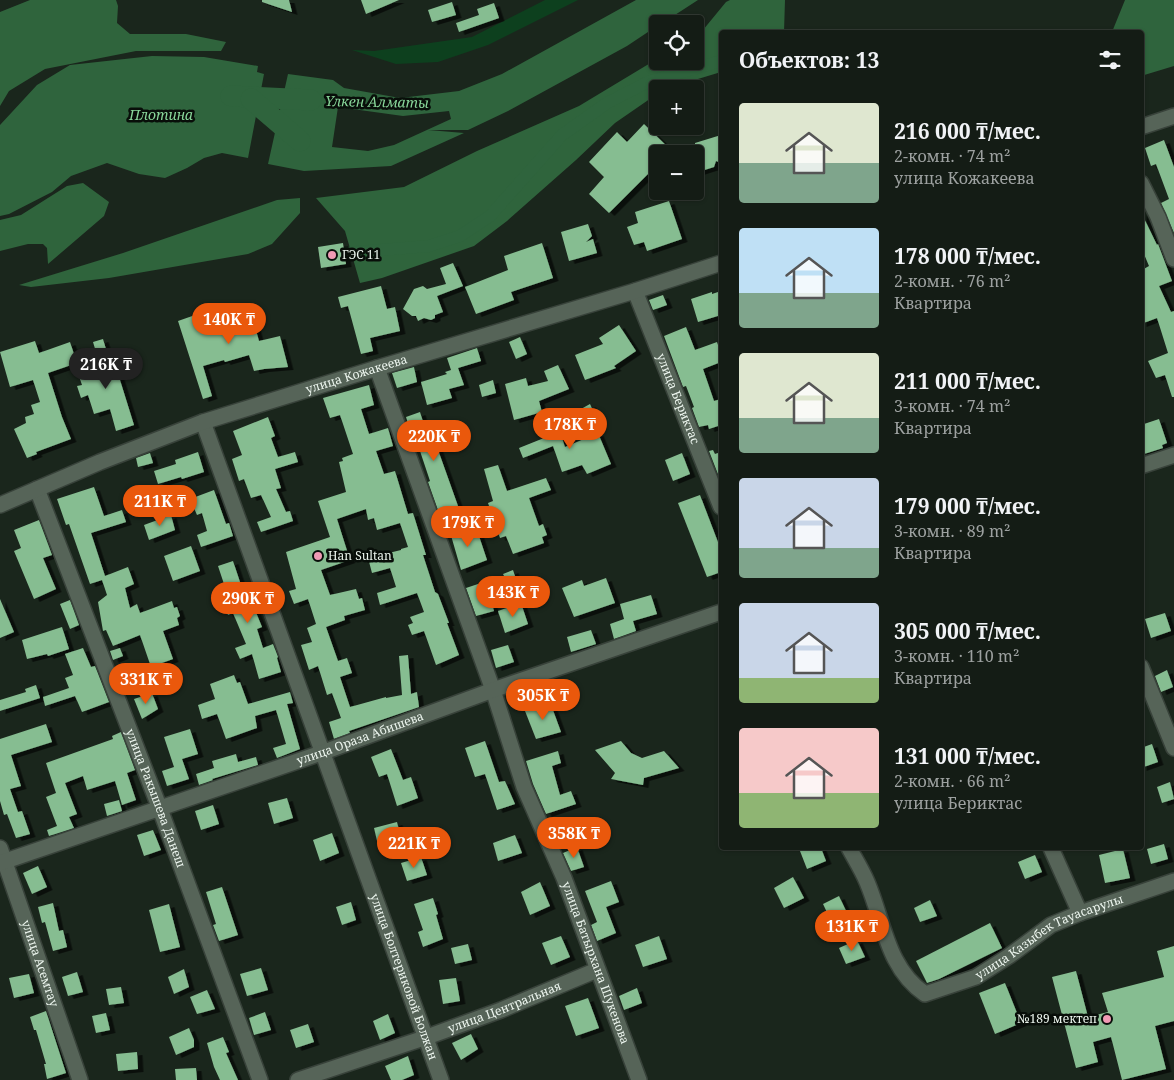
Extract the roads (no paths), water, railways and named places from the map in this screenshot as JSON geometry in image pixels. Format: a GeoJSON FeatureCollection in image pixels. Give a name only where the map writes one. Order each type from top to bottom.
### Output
{"type":"FeatureCollection","features":[{"type":"Feature","properties":{"kind":"street"},"geometry":{"type":"LineString","coordinates":[[1144,126],[1174,116]]}},
{"type":"Feature","properties":{"kind":"street"},"geometry":{"type":"LineString","coordinates":[[1144,189],[1158,217],[1174,259]]}},
{"type":"Feature","properties":{"kind":"street","name":"улица Кожакеева"},"geometry":{"type":"LineString","coordinates":[[0,505],[100,462],[203,422],[635,291],[719,264]]}},
{"type":"Feature","properties":{"kind":"street","name":"улица Бериктас"},"geometry":{"type":"LineString","coordinates":[[635,291],[719,502]]}},
{"type":"Feature","properties":{"kind":"street","name":"улица Батырхана Шукенова"},"geometry":{"type":"LineString","coordinates":[[376,368],[493,690],[524,787],[564,878],[639,1080]]}},
{"type":"Feature","properties":{"kind":"street","name":"улица Болтериковой Болжан"},"geometry":{"type":"LineString","coordinates":[[203,422],[324,752],[441,1080]]}},
{"type":"Feature","properties":{"kind":"street"},"geometry":{"type":"LineString","coordinates":[[1144,465],[1174,455]]}},
{"type":"Feature","properties":{"kind":"street","name":"улица Ракышева Данеш"},"geometry":{"type":"LineString","coordinates":[[37,489],[160,809],[260,1080]]}},
{"type":"Feature","properties":{"kind":"street","name":"улица Ораза Абишева"},"geometry":{"type":"LineString","coordinates":[[2,858],[160,809],[324,752],[493,690],[719,613]]}},
{"type":"Feature","properties":{"kind":"street"},"geometry":{"type":"LineString","coordinates":[[1144,674],[1174,748]]}},
{"type":"Feature","properties":{"kind":"street","name":"улица Казыбек Тауасарулы"},"geometry":{"type":"LineString","coordinates":[[850,850],[867,882],[892,957],[915,987],[925,994],[976,977],[1009,956],[1051,925],[1080,912],[1174,881]]}},
{"type":"Feature","properties":{"kind":"street"},"geometry":{"type":"LineString","coordinates":[[1052,850],[1080,912]]}},
{"type":"Feature","properties":{"kind":"street","name":"улица Асемтау"},"geometry":{"type":"LineString","coordinates":[[2,858],[80,1080]]}},
{"type":"Feature","properties":{"kind":"street","name":"улица Центральная"},"geometry":{"type":"LineString","coordinates":[[298,1080],[501,1010],[597,970]]}},
{"type":"Feature","properties":{"kind":"water"},"geometry":{"type":"Polygon","coordinates":[[[636,0],[698,0],[675,15],[649,15],[649,31],[627,46],[508,111],[468,130],[428,130],[464,133],[391,166],[304,171],[268,164],[288,74],[333,80],[344,88],[400,98],[459,91],[502,74],[636,0]],[[338,107],[332,147],[368,151],[394,145],[451,119],[449,111],[403,116],[338,107]]]}},
{"type":"Feature","properties":{"kind":"water"},"geometry":{"type":"Polygon","coordinates":[[[1125,0],[1174,0],[1174,66],[1144,75],[1144,30],[1113,30],[1125,0]]]}},
{"type":"Feature","properties":{"kind":"water","name":"Плотина"},"geometry":{"type":"Polygon","coordinates":[[[152,56],[204,57],[258,66],[257,72],[264,74],[248,158],[222,153],[204,158],[165,178],[139,174],[107,163],[71,176],[52,192],[9,214],[0,216],[0,125],[37,85],[70,65],[152,56]]]}},
{"type":"Feature","properties":{"kind":"waterway"},"geometry":{"type":"LineString","coordinates":[[345,253],[429,246],[460,236],[490,216],[562,135],[607,103],[648,82],[719,62]]}},
{"type":"Feature","properties":{"kind":"waterway","name":"Үлкен Алматы"},"geometry":{"type":"LineString","coordinates":[[231,96],[311,100]]}},
{"type":"Feature","properties":{"kind":"waterway","name":"Үлкен Алматы"},"geometry":{"type":"LineString","coordinates":[[251,99],[300,141]]}},
{"type":"Feature","properties":{"kind":"place","name":"ГЭС 11"},"geometry":{"type":"Point","coordinates":[332,255]}},
{"type":"Feature","properties":{"kind":"place","name":"Han Sultan"},"geometry":{"type":"Point","coordinates":[318,556]}},
{"type":"Feature","properties":{"kind":"place","name":"№189 мектеп"},"geometry":{"type":"Point","coordinates":[1107,1019]}}]}
